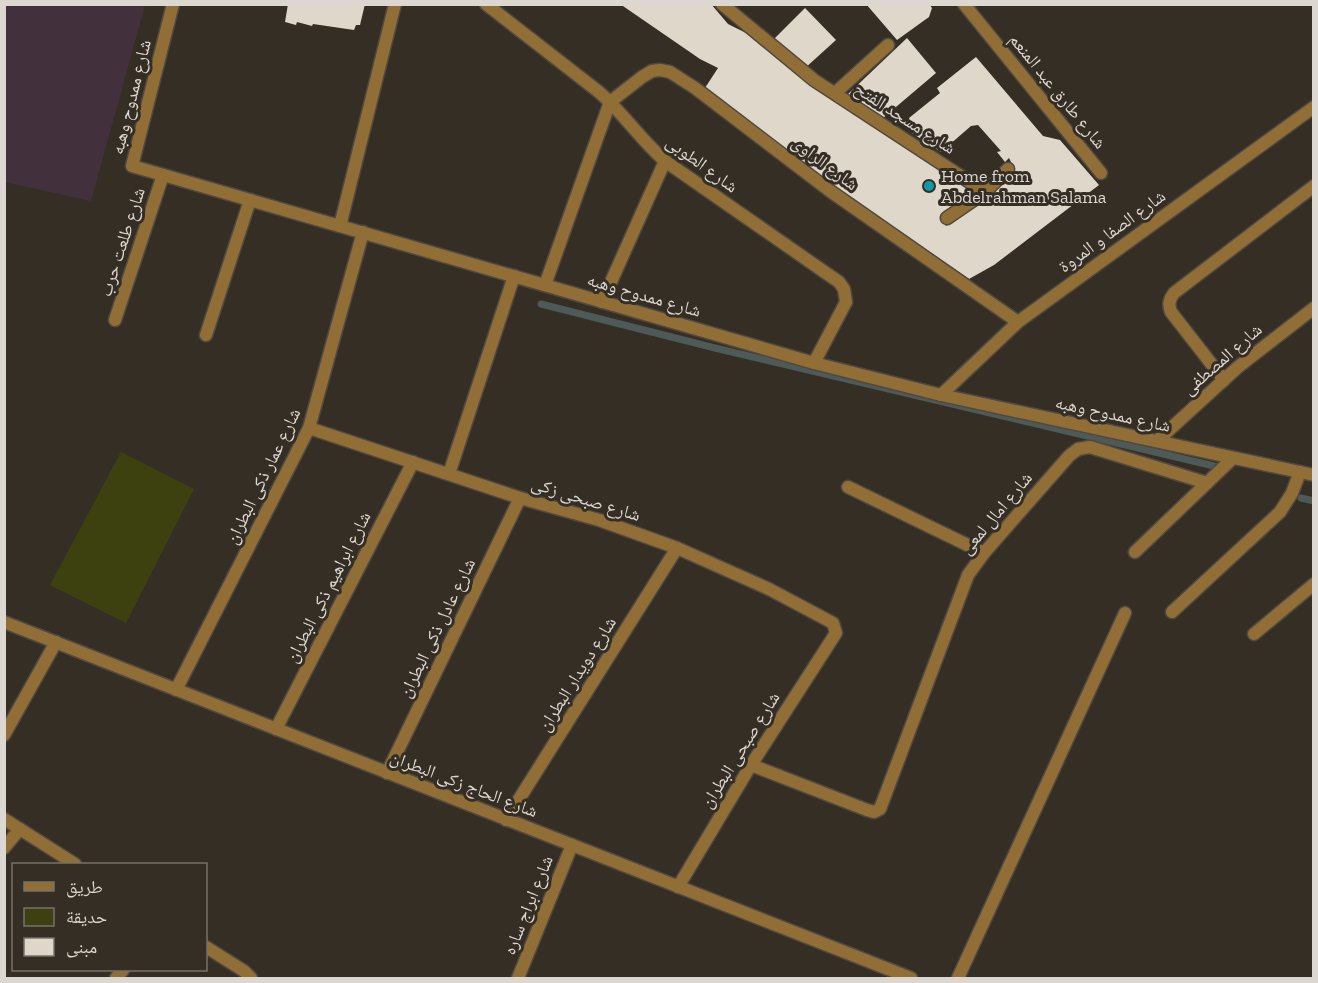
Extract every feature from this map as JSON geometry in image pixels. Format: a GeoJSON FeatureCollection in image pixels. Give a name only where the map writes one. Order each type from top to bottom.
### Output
{"type":"FeatureCollection","features":[{"type":"Feature","properties":{"kind":"street","name":"شارع ممدوح وهبه"},"geometry":{"type":"LineString","coordinates":[[173,4],[132,166],[814,363],[940,395],[1314,475]]}},
{"type":"Feature","properties":{"kind":"street"},"geometry":{"type":"LineString","coordinates":[[340,226],[395,4]]}},
{"type":"Feature","properties":{"kind":"street","name":"شارع الطوبى"},"geometry":{"type":"LineString","coordinates":[[486,4],[610,102],[647,146],[665,161],[839,282],[844,289],[846,302],[814,363]]}},
{"type":"Feature","properties":{"kind":"street","name":"شارع مسجد الفتح"},"geometry":{"type":"LineString","coordinates":[[722,4],[814,80],[985,192]]}},
{"type":"Feature","properties":{"kind":"street","name":"شارع طارق عبد المنعم"},"geometry":{"type":"LineString","coordinates":[[964,4],[1101,173]]}},
{"type":"Feature","properties":{"kind":"street","name":"شارع مسجد الفتح"},"geometry":{"type":"LineString","coordinates":[[835,93],[888,45]]}},
{"type":"Feature","properties":{"kind":"street","name":"شارع الراوى"},"geometry":{"type":"LineString","coordinates":[[610,102],[651,71],[670,72],[695,88],[830,191],[1018,322]]}},
{"type":"Feature","properties":{"kind":"street"},"geometry":{"type":"LineString","coordinates":[[545,285],[610,102]]}},
{"type":"Feature","properties":{"kind":"street","name":"شارع الصفا و المروة"},"geometry":{"type":"LineString","coordinates":[[940,395],[1018,322],[1314,107]]}},
{"type":"Feature","properties":{"kind":"street"},"geometry":{"type":"LineString","coordinates":[[603,302],[665,161]]}},
{"type":"Feature","properties":{"kind":"street"},"geometry":{"type":"LineString","coordinates":[[947,218],[985,192],[1008,169]]}},
{"type":"Feature","properties":{"kind":"street","name":"شارع طلعت حرب"},"geometry":{"type":"LineString","coordinates":[[116,320],[163,175]]}},
{"type":"Feature","properties":{"kind":"street"},"geometry":{"type":"LineString","coordinates":[[1224,380],[1172,312],[1169,306],[1170,299],[1174,293],[1314,186]]}},
{"type":"Feature","properties":{"kind":"street"},"geometry":{"type":"LineString","coordinates":[[206,335],[250,200]]}},
{"type":"Feature","properties":{"kind":"street","name":"شارع عمار ذكى البطران"},"geometry":{"type":"LineString","coordinates":[[176,690],[309,428],[363,232]]}},
{"type":"Feature","properties":{"kind":"street"},"geometry":{"type":"LineString","coordinates":[[448,474],[514,276]]}},
{"type":"Feature","properties":{"kind":"street","name":"شارع المصطفى"},"geometry":{"type":"LineString","coordinates":[[1157,441],[1224,380],[1314,308]]}},
{"type":"Feature","properties":{"kind":"street","name":"شارع صبحى زكى"},"geometry":{"type":"LineString","coordinates":[[309,428],[520,498],[600,520],[677,548],[769,589],[828,620],[833,623],[836,633]]}},
{"type":"Feature","properties":{"kind":"street","name":"شارع امال لمعى"},"geometry":{"type":"LineString","coordinates":[[751,765],[867,810],[874,812],[880,809],[968,575],[984,553],[1069,456],[1078,449],[1090,447],[1207,483]]}},
{"type":"Feature","properties":{"kind":"street"},"geometry":{"type":"LineString","coordinates":[[1136,552],[1233,458]]}},
{"type":"Feature","properties":{"kind":"street","name":"شارع ابراهيم ذكى البطران"},"geometry":{"type":"LineString","coordinates":[[276,729],[413,462]]}},
{"type":"Feature","properties":{"kind":"street"},"geometry":{"type":"LineString","coordinates":[[1172,612],[1280,512],[1292,493],[1300,472]]}},
{"type":"Feature","properties":{"kind":"street"},"geometry":{"type":"LineString","coordinates":[[848,487],[984,553]]}},
{"type":"Feature","properties":{"kind":"street","name":"شارع عادل ذكى البطران"},"geometry":{"type":"LineString","coordinates":[[387,773],[520,498]]}},
{"type":"Feature","properties":{"kind":"street","name":"شارع دويدار البطران"},"geometry":{"type":"LineString","coordinates":[[506,820],[677,548]]}},
{"type":"Feature","properties":{"kind":"street"},"geometry":{"type":"LineString","coordinates":[[1254,634],[1314,584]]}},
{"type":"Feature","properties":{"kind":"street"},"geometry":{"type":"LineString","coordinates":[[958,978],[1125,613]]}},
{"type":"Feature","properties":{"kind":"street","name":"شارع الحاج زكى البطران"},"geometry":{"type":"LineString","coordinates":[[4,622],[911,978]]}},
{"type":"Feature","properties":{"kind":"street","name":"شارع صبحى البطران"},"geometry":{"type":"LineString","coordinates":[[678,887],[751,765],[836,633]]}},
{"type":"Feature","properties":{"kind":"street"},"geometry":{"type":"LineString","coordinates":[[4,735],[56,642]]}},
{"type":"Feature","properties":{"kind":"street"},"geometry":{"type":"LineString","coordinates":[[4,819],[73,863]]}},
{"type":"Feature","properties":{"kind":"street"},"geometry":{"type":"LineString","coordinates":[[4,848],[20,829]]}},
{"type":"Feature","properties":{"kind":"street","name":"شارع ابراج ساره"},"geometry":{"type":"LineString","coordinates":[[518,978],[572,845]]}},
{"type":"Feature","properties":{"kind":"street"},"geometry":{"type":"LineString","coordinates":[[207,948],[247,975]]}},
{"type":"Feature","properties":{"kind":"shaded area"},"geometry":{"type":"Polygon","coordinates":[[[5,4],[145,5],[91,201],[5,182],[5,4]]]}},
{"type":"Feature","properties":{"kind":"green space"},"geometry":{"type":"Polygon","coordinates":[[[121,452],[194,489],[126,623],[50,585],[121,452]]]}},
{"type":"Feature","properties":{"kind":"building"},"geometry":{"type":"Polygon","coordinates":[[[288,4],[365,4],[360,25],[356,25],[354,30],[285,22],[288,4]]]}},
{"type":"Feature","properties":{"kind":"building"},"geometry":{"type":"Polygon","coordinates":[[[620,4],[711,4],[728,24],[756,38],[877,127],[970,190],[971,198],[942,216],[946,226],[974,207],[1015,170],[1009,158],[1005,162],[997,152],[1001,151],[978,125],[971,126],[941,152],[906,129],[912,126],[909,118],[940,93],[937,88],[976,57],[1043,136],[1060,140],[1099,185],[994,265],[969,279],[898,230],[859,208],[703,91],[718,68],[700,59],[620,4]]]}},
{"type":"Feature","properties":{"kind":"building"},"geometry":{"type":"Polygon","coordinates":[[[866,4],[929,4],[932,8],[929,17],[897,40],[866,4]]]}},
{"type":"Feature","properties":{"kind":"building"},"geometry":{"type":"Polygon","coordinates":[[[805,8],[836,40],[804,69],[773,40],[805,8]]]}},
{"type":"Feature","properties":{"kind":"building"},"geometry":{"type":"Polygon","coordinates":[[[907,38],[936,73],[883,118],[847,95],[907,38]]]}},
{"type":"Feature","properties":{"kind":"waterway"},"geometry":{"type":"LineString","coordinates":[[541,304],[715,348],[1214,466]]}},
{"type":"Feature","properties":{"kind":"waterway"},"geometry":{"type":"LineString","coordinates":[[1301,498],[1314,501]]}},
{"type":"Feature","properties":{"kind":"place","name":"Home from Abdelrahman Salama"},"geometry":{"type":"Point","coordinates":[929,186]}}]}
